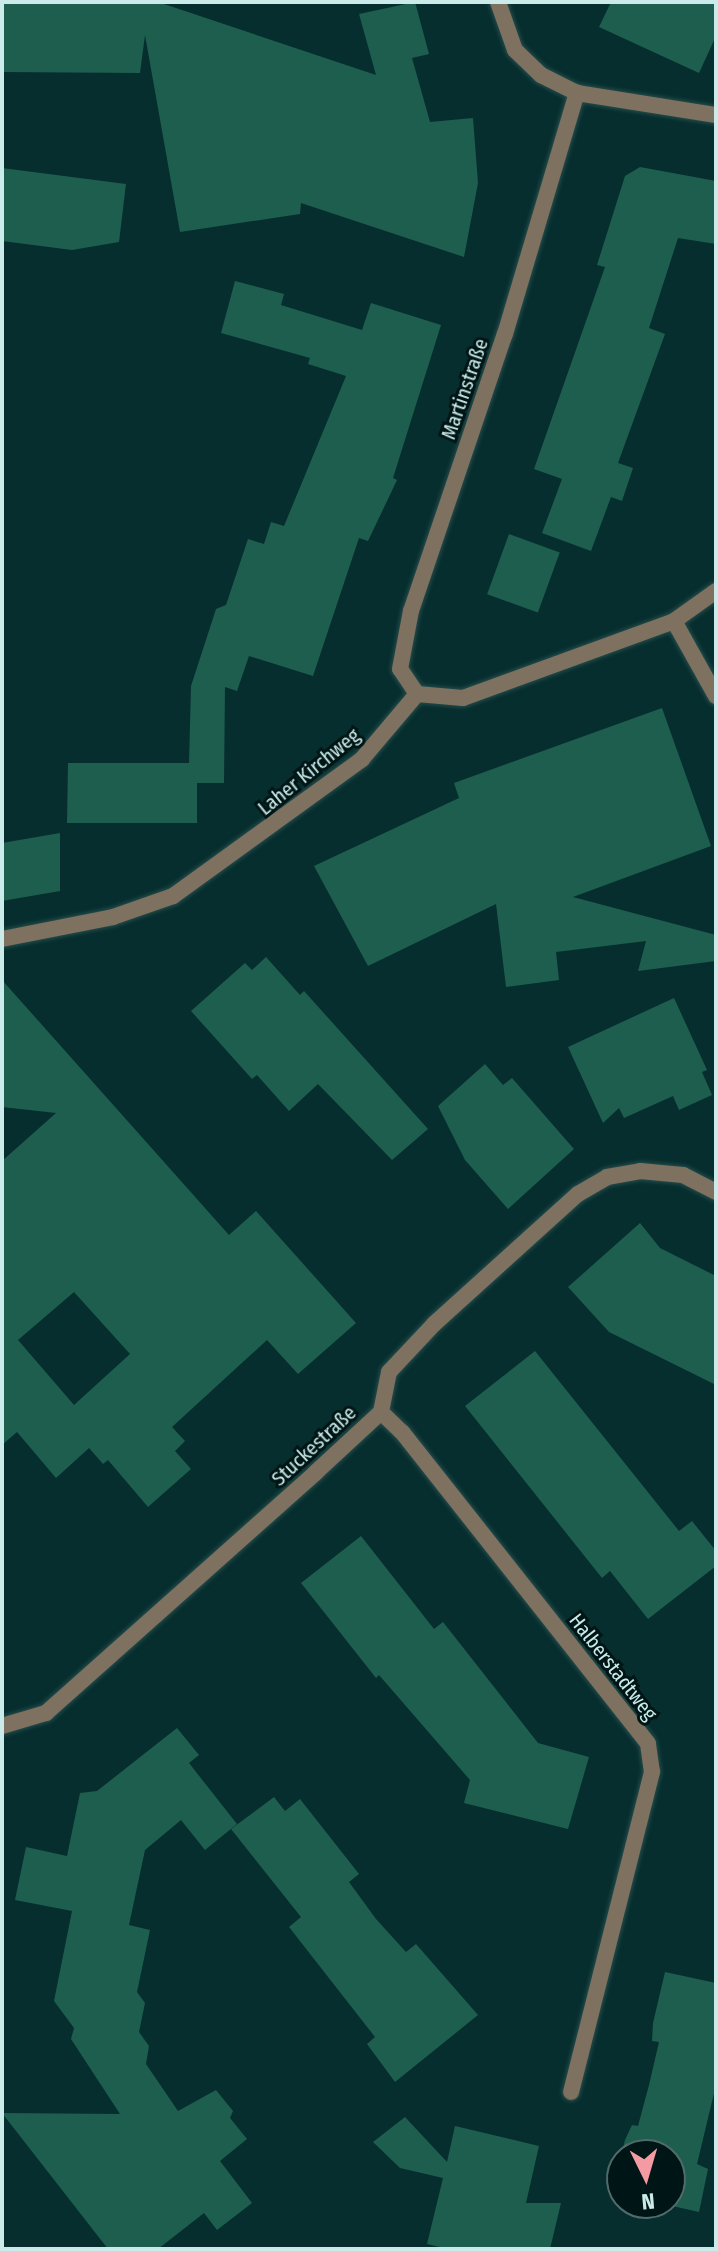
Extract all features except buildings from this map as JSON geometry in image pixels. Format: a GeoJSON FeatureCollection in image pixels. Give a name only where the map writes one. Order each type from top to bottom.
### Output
{"type":"FeatureCollection","features":[{"type":"Feature","properties":{"kind":"street"},"geometry":{"type":"LineString","coordinates":[[498,2],[515,50],[541,75],[577,93],[716,115]]}},
{"type":"Feature","properties":{"kind":"street","name":"Martinstraße"},"geometry":{"type":"LineString","coordinates":[[417,694],[400,669],[411,611],[505,334],[577,93]]}},
{"type":"Feature","properties":{"kind":"street"},"geometry":{"type":"LineString","coordinates":[[417,694],[463,698],[674,621],[716,591]]}},
{"type":"Feature","properties":{"kind":"street"},"geometry":{"type":"LineString","coordinates":[[674,621],[716,696]]}},
{"type":"Feature","properties":{"kind":"street","name":"Laher Kirchweg"},"geometry":{"type":"LineString","coordinates":[[2,939],[113,917],[173,896],[362,759],[417,694]]}},
{"type":"Feature","properties":{"kind":"street","name":"Stuckestraße"},"geometry":{"type":"LineString","coordinates":[[2,1726],[46,1713],[381,1412],[389,1372],[434,1324],[578,1194],[607,1177],[640,1171],[683,1175],[716,1192]]}},
{"type":"Feature","properties":{"kind":"street","name":"Halberstadtweg"},"geometry":{"type":"LineString","coordinates":[[381,1412],[402,1432],[648,1744],[652,1772],[571,2092]]}}]}
